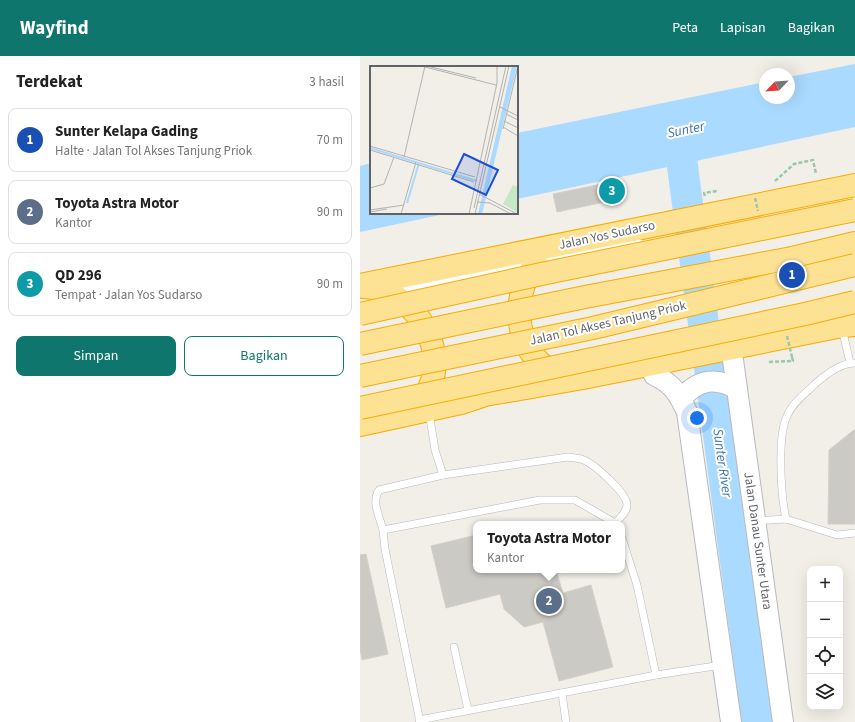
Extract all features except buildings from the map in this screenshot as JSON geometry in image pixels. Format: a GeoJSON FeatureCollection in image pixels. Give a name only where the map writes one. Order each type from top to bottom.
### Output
{"type":"FeatureCollection","features":[{"type":"Feature","properties":{"kind":"highway","name":"Jalan Yos Sudarso"},"geometry":{"type":"LineString","coordinates":[[371,290],[564,244],[855,185]]}},
{"type":"Feature","properties":{"kind":"highway"},"geometry":{"type":"LineString","coordinates":[[360,314],[546,273],[855,210]]}},
{"type":"Feature","properties":{"kind":"highway","name":"Jalan Tol Akses Tanjung Priok"},"geometry":{"type":"LineString","coordinates":[[360,344],[585,297],[792,258],[855,243]]}},
{"type":"Feature","properties":{"kind":"highway"},"geometry":{"type":"LineString","coordinates":[[564,244],[552,250],[537,261],[526,278],[521,291],[519,305],[522,332],[534,357],[544,366],[555,373],[584,378]]}},
{"type":"Feature","properties":{"kind":"highway","name":"Jalan Tol Akses Tanjung Priok"},"geometry":{"type":"LineString","coordinates":[[360,376],[594,328],[855,265]]}},
{"type":"Feature","properties":{"kind":"highway"},"geometry":{"type":"LineString","coordinates":[[371,290],[409,305],[418,315],[431,340],[434,367],[426,394],[411,409],[398,416]]}},
{"type":"Feature","properties":{"kind":"highway"},"geometry":{"type":"LineString","coordinates":[[360,408],[805,314],[849,318]]}},
{"type":"Feature","properties":{"kind":"highway"},"geometry":{"type":"LineString","coordinates":[[461,403],[487,403],[716,363],[849,318]]}},
{"type":"Feature","properties":{"kind":"highway"},"geometry":{"type":"LineString","coordinates":[[360,425],[461,403],[485,395],[584,378],[716,363]]}},
{"type":"Feature","properties":{"kind":"main road","name":"Jalan Danau Sunter Utara"},"geometry":{"type":"LineString","coordinates":[[716,363],[737,389],[783,722]]}},
{"type":"Feature","properties":{"kind":"main road"},"geometry":{"type":"LineString","coordinates":[[681,399],[716,363]]}},
{"type":"Feature","properties":{"kind":"main road"},"geometry":{"type":"LineString","coordinates":[[654,375],[672,385],[687,412],[731,722]]}},
{"type":"Feature","properties":{"kind":"lane"},"geometry":{"type":"LineString","coordinates":[[371,290],[646,242]]}},
{"type":"Feature","properties":{"kind":"lane"},"geometry":{"type":"LineString","coordinates":[[716,363],[776,336],[849,318],[852,363],[822,377],[794,405],[787,415],[783,429],[781,446],[783,508],[786,519]]}},
{"type":"Feature","properties":{"kind":"lane"},"geometry":{"type":"LineString","coordinates":[[428,410],[434,444],[443,475]]}},
{"type":"Feature","properties":{"kind":"lane"},"geometry":{"type":"LineString","coordinates":[[618,521],[628,506],[626,498],[596,468],[583,459],[568,457],[551,458],[443,475],[379,490],[375,500],[383,530],[385,549],[419,721],[468,710],[656,675],[723,665]]}},
{"type":"Feature","properties":{"kind":"lane"},"geometry":{"type":"LineString","coordinates":[[383,530],[540,500],[574,500],[612,521]]}},
{"type":"Feature","properties":{"kind":"lane"},"geometry":{"type":"LineString","coordinates":[[756,521],[786,519],[837,534],[855,533]]}},
{"type":"Feature","properties":{"kind":"lane"},"geometry":{"type":"LineString","coordinates":[[625,547],[637,585],[656,675]]}},
{"type":"Feature","properties":{"kind":"lane"},"geometry":{"type":"LineString","coordinates":[[454,646],[468,710]]}},
{"type":"Feature","properties":{"kind":"lane"},"geometry":{"type":"LineString","coordinates":[[562,693],[566,722]]}},
{"type":"Feature","properties":{"kind":"path"},"geometry":{"type":"LineString","coordinates":[[762,362],[793,361],[792,357]]}},
{"type":"Feature","properties":{"kind":"water","name":"Sunter"},"geometry":{"type":"Polygon","coordinates":[[[855,64],[855,127],[518,199],[518,133],[759,83],[759,104],[795,104],[795,76],[855,64]]]}},
{"type":"Feature","properties":{"kind":"water"},"geometry":{"type":"Polygon","coordinates":[[[370,163],[370,214],[444,214],[360,232],[360,166],[370,163]]]}},
{"type":"Feature","properties":{"kind":"waterway","name":"Sunter River"},"geometry":{"type":"LineString","coordinates":[[678,133],[757,722]]}},
{"type":"Feature","properties":{"kind":"place","name":"QD 296"},"geometry":{"type":"Point","coordinates":[612,191]}},
{"type":"Feature","properties":{"kind":"place","name":"Sunter Kelapa Gading"},"geometry":{"type":"Point","coordinates":[792,275]}},
{"type":"Feature","properties":{"kind":"place","name":"Toyota Astra Motor"},"geometry":{"type":"Point","coordinates":[549,601]}}]}
